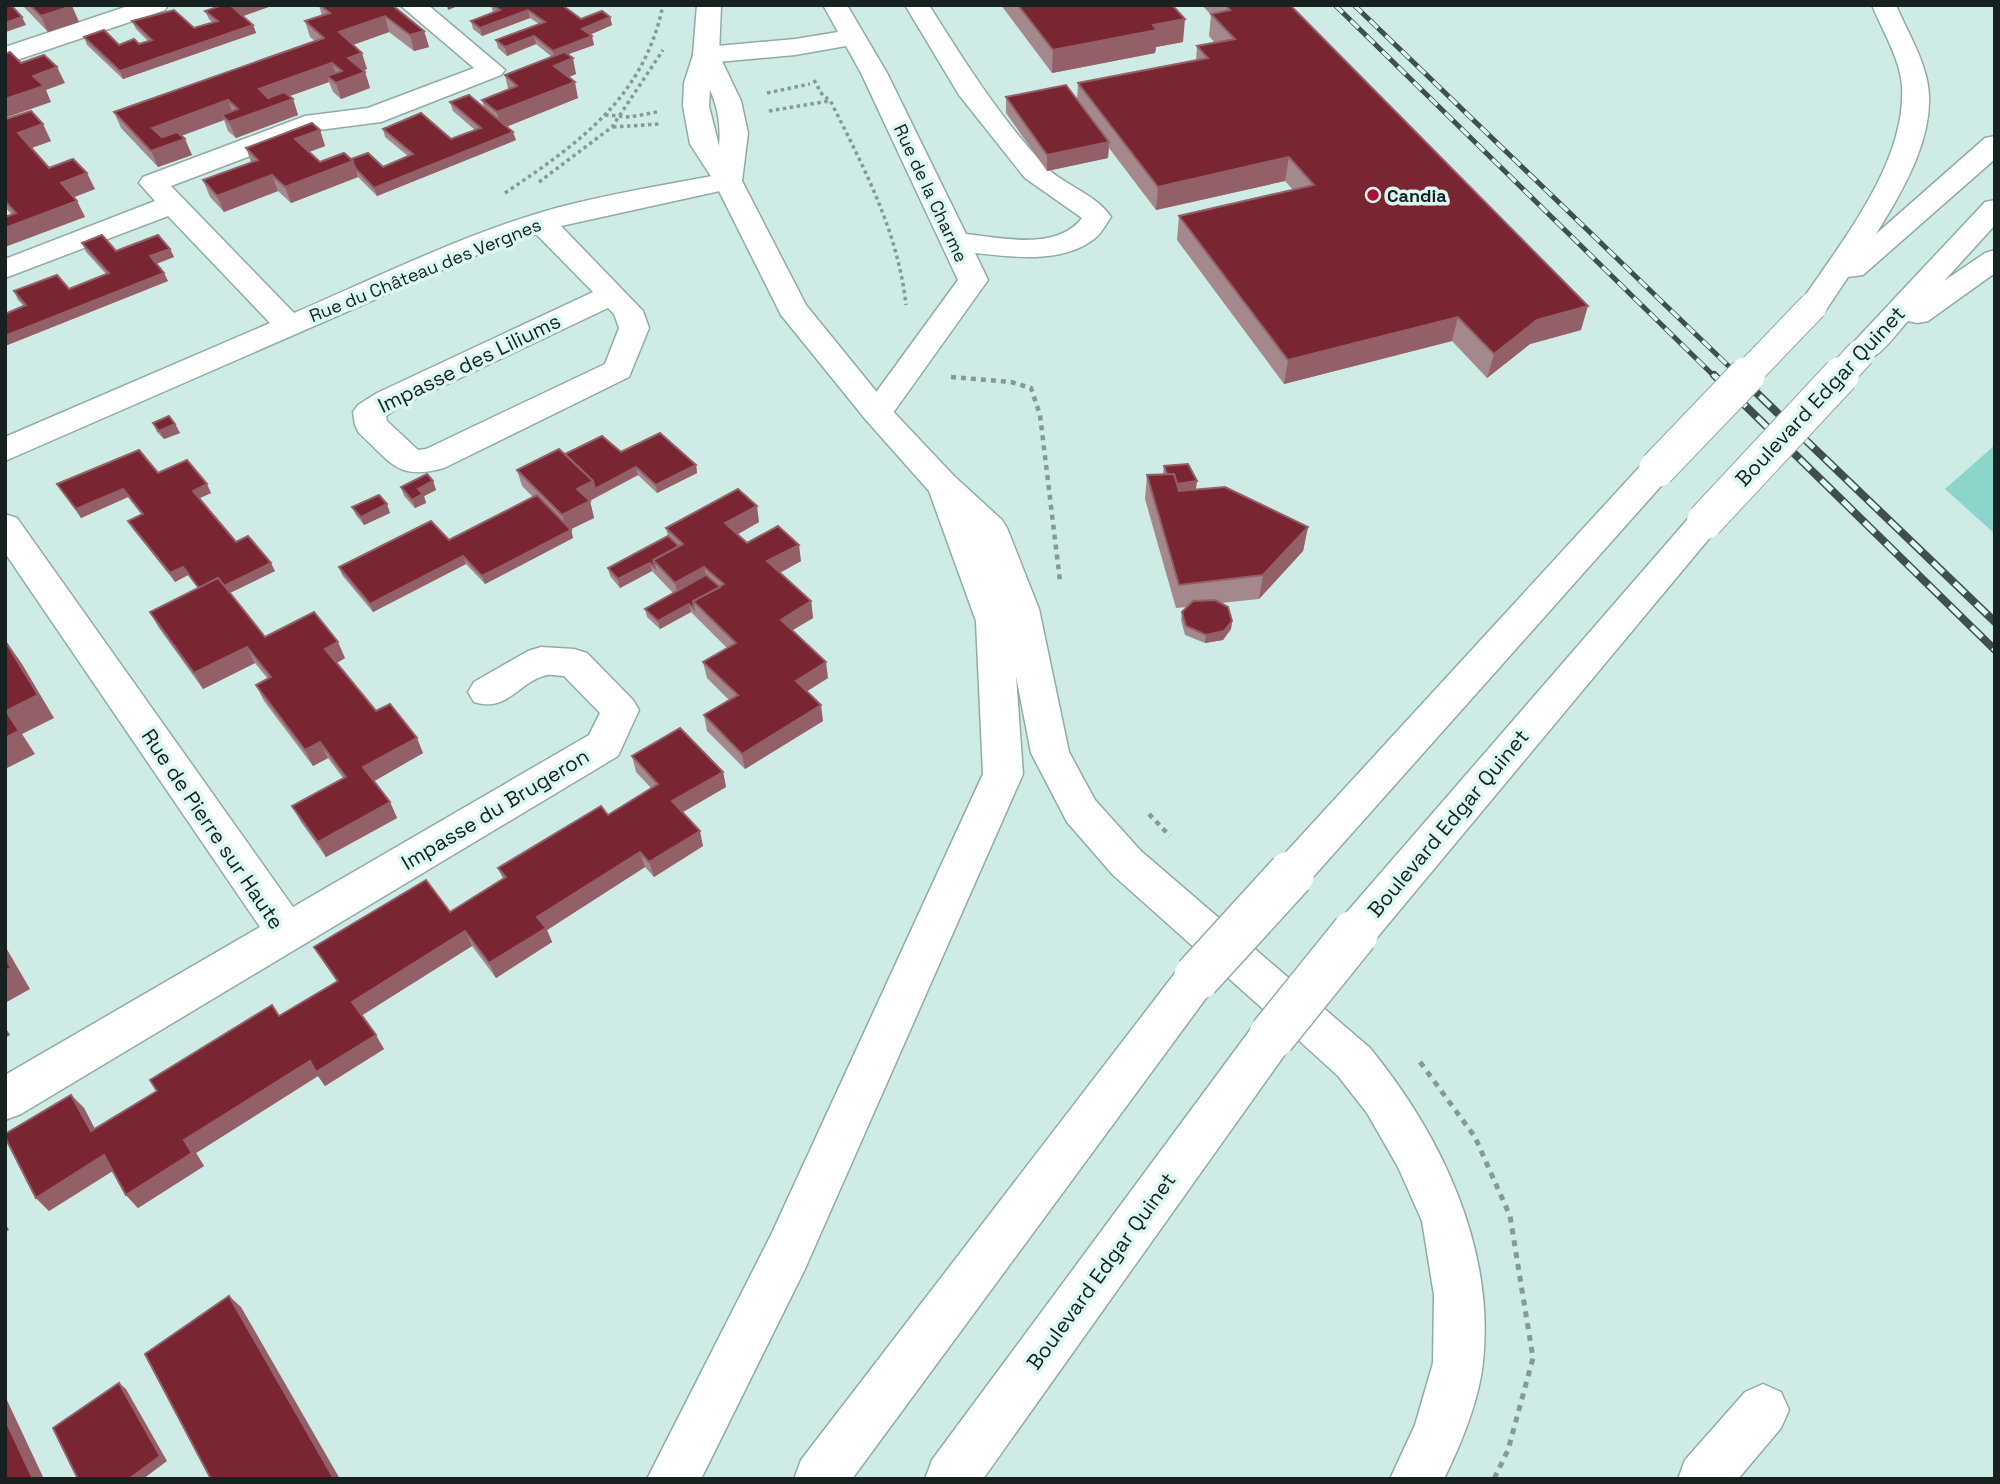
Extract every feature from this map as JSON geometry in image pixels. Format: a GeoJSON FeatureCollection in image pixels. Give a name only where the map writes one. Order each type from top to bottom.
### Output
{"type":"FeatureCollection","features":[{"type":"Feature","properties":{"kind":"main road"},"geometry":{"type":"LineString","coordinates":[[5,56],[156,5]]}},
{"type":"Feature","properties":{"kind":"main road"},"geometry":{"type":"LineString","coordinates":[[290,326],[153,183],[314,122],[372,116],[492,70],[412,5]]}},
{"type":"Feature","properties":{"kind":"main road"},"geometry":{"type":"LineString","coordinates":[[709,5],[706,55],[697,83],[697,121],[705,144],[728,181],[792,308],[877,413],[942,484],[990,528],[1021,609],[1050,753],[1082,811],[1127,863],[1354,1062],[1382,1098],[1415,1152],[1446,1221],[1458,1294],[1458,1363],[1439,1433],[1416,1479]]}},
{"type":"Feature","properties":{"kind":"main road","name":"Rue de la Charme"},"geometry":{"type":"LineString","coordinates":[[835,5],[874,73],[972,279],[920,356],[877,413]]}},
{"type":"Feature","properties":{"kind":"main road"},"geometry":{"type":"LineString","coordinates":[[917,5],[968,89],[1035,172],[1088,207],[1097,217],[1091,230],[1069,242],[1042,247],[955,242]]}},
{"type":"Feature","properties":{"kind":"main road"},"geometry":{"type":"LineString","coordinates":[[1813,306],[1882,201],[1912,133],[1916,110],[1915,83],[1884,5]]}},
{"type":"Feature","properties":{"kind":"main road"},"geometry":{"type":"LineString","coordinates":[[706,55],[795,47],[854,37]]}},
{"type":"Feature","properties":{"kind":"main road"},"geometry":{"type":"LineString","coordinates":[[820,1479],[1197,977],[1657,469],[1813,306],[1995,144]]}},
{"type":"Feature","properties":{"kind":"main road","name":"Rue du Château des Vergnes"},"geometry":{"type":"LineString","coordinates":[[5,450],[483,242],[541,222],[621,202],[728,181]]}},
{"type":"Feature","properties":{"kind":"main road"},"geometry":{"type":"LineString","coordinates":[[5,269],[173,204]]}},
{"type":"Feature","properties":{"kind":"main road","name":"Boulevard Edgar Quinet"},"geometry":{"type":"LineString","coordinates":[[951,1479],[1272,1036],[1355,933],[1705,521],[1995,208]]}},
{"type":"Feature","properties":{"kind":"main road","name":"Impasse des Liliums"},"geometry":{"type":"LineString","coordinates":[[541,222],[628,312],[634,328],[618,370],[432,460],[410,462],[371,425],[369,412],[388,400],[611,295]]}},
{"type":"Feature","properties":{"kind":"main road"},"geometry":{"type":"LineString","coordinates":[[1861,353],[1995,259]]}},
{"type":"Feature","properties":{"kind":"main road"},"geometry":{"type":"LineString","coordinates":[[673,1479],[788,1252],[1003,774],[994,621],[942,484]]}},
{"type":"Feature","properties":{"kind":"main road","name":"Rue de Pierre sur Haute"},"geometry":{"type":"LineString","coordinates":[[5,526],[287,932],[5,1099]]}},
{"type":"Feature","properties":{"kind":"main road","name":"Impasse du Brugeron"},"geometry":{"type":"LineString","coordinates":[[287,932],[604,746],[620,710],[574,663],[541,662],[487,692]]}},
{"type":"Feature","properties":{"kind":"main road"},"geometry":{"type":"LineString","coordinates":[[1704,1479],[1763,1410]]}},
{"type":"Feature","properties":{"kind":"path"},"geometry":{"type":"LineString","coordinates":[[503,194],[543,167],[605,115],[634,80],[653,49],[662,20],[663,5]]}},
{"type":"Feature","properties":{"kind":"path"},"geometry":{"type":"LineString","coordinates":[[664,47],[612,127],[668,124]]}},
{"type":"Feature","properties":{"kind":"path"},"geometry":{"type":"LineString","coordinates":[[764,94],[810,84]]}},
{"type":"Feature","properties":{"kind":"path"},"geometry":{"type":"LineString","coordinates":[[767,111],[830,100],[879,203],[905,281],[907,328],[920,356],[943,376],[972,381],[1003,379],[1031,388],[1040,415],[1062,593]]}},
{"type":"Feature","properties":{"kind":"path"},"geometry":{"type":"LineString","coordinates":[[605,115],[669,111]]}},
{"type":"Feature","properties":{"kind":"path"},"geometry":{"type":"LineString","coordinates":[[1140,805],[1177,843]]}},
{"type":"Feature","properties":{"kind":"path"},"geometry":{"type":"LineString","coordinates":[[1416,1058],[1475,1137],[1510,1216],[1532,1358],[1508,1450],[1494,1479]]}},
{"type":"Feature","properties":{"kind":"green space"},"geometry":{"type":"Polygon","coordinates":[[[1995,445],[1995,534],[1945,489],[1995,445]]]}},
{"type":"Feature","properties":{"kind":"building"},"geometry":{"type":"Polygon","coordinates":[[[5,5],[11,5],[22,17],[5,23],[5,5]]]}},
{"type":"Feature","properties":{"kind":"building"},"geometry":{"type":"Polygon","coordinates":[[[30,5],[71,5],[72,6],[41,16],[30,5]]]}},
{"type":"Feature","properties":{"kind":"building"},"geometry":{"type":"Polygon","coordinates":[[[230,5],[253,25],[120,71],[84,37],[104,30],[119,45],[134,39],[139,44],[152,40],[132,21],[174,10],[194,28],[218,21],[205,11],[230,5]]]}},
{"type":"Feature","properties":{"kind":"building"},"geometry":{"type":"Polygon","coordinates":[[[320,5],[392,5],[424,31],[410,35],[385,16],[339,32],[362,53],[348,58],[365,72],[336,83],[327,76],[342,71],[332,63],[259,89],[268,98],[284,92],[293,99],[229,122],[222,115],[238,109],[228,100],[152,128],[162,137],[177,132],[185,139],[151,151],[114,112],[324,38],[305,21],[330,13],[320,5]]]}},
{"type":"Feature","properties":{"kind":"building"},"geometry":{"type":"Polygon","coordinates":[[[493,5],[562,5],[581,19],[602,11],[610,17],[582,29],[592,36],[553,51],[534,36],[505,47],[496,40],[545,22],[528,10],[480,28],[471,21],[500,10],[493,5]]]}},
{"type":"Feature","properties":{"kind":"building"},"geometry":{"type":"Polygon","coordinates":[[[1018,5],[1172,5],[1185,19],[1153,25],[1157,30],[1053,50],[1018,5]]]}},
{"type":"Feature","properties":{"kind":"building","name":"Candia"},"geometry":{"type":"Polygon","coordinates":[[[1226,5],[1290,5],[1588,306],[1537,320],[1494,354],[1458,317],[1288,360],[1179,216],[1314,185],[1289,157],[1158,187],[1078,83],[1208,58],[1197,46],[1235,39],[1211,14],[1230,10],[1226,5]]]}},
{"type":"Feature","properties":{"kind":"building"},"geometry":{"type":"Polygon","coordinates":[[[10,52],[21,63],[44,55],[57,67],[33,76],[44,86],[5,99],[5,54],[10,52]]]}},
{"type":"Feature","properties":{"kind":"building"},"geometry":{"type":"Polygon","coordinates":[[[564,52],[573,58],[554,66],[575,82],[497,112],[482,100],[517,86],[505,75],[564,52]]]}},
{"type":"Feature","properties":{"kind":"building"},"geometry":{"type":"Polygon","coordinates":[[[1066,85],[1109,142],[1047,155],[1006,97],[1066,85]]]}},
{"type":"Feature","properties":{"kind":"building"},"geometry":{"type":"Polygon","coordinates":[[[469,95],[513,132],[374,188],[356,169],[351,159],[368,153],[383,167],[413,154],[383,129],[421,113],[451,139],[481,128],[450,102],[469,95]]]}},
{"type":"Feature","properties":{"kind":"building"},"geometry":{"type":"Polygon","coordinates":[[[31,111],[43,124],[18,133],[49,168],[73,159],[87,173],[61,183],[77,201],[5,228],[5,217],[16,213],[5,201],[5,118],[31,111]]]}},
{"type":"Feature","properties":{"kind":"building"},"geometry":{"type":"Polygon","coordinates":[[[312,123],[320,130],[295,139],[320,162],[344,153],[353,161],[285,187],[272,175],[217,196],[203,180],[258,160],[246,148],[312,123]]]}},
{"type":"Feature","properties":{"kind":"building"},"geometry":{"type":"Polygon","coordinates":[[[102,235],[116,251],[158,235],[170,249],[150,256],[164,273],[5,336],[5,314],[26,305],[14,291],[57,275],[69,289],[109,273],[82,243],[102,235]]]}},
{"type":"Feature","properties":{"kind":"building"},"geometry":{"type":"Polygon","coordinates":[[[169,416],[175,424],[159,431],[153,423],[169,416]]]}},
{"type":"Feature","properties":{"kind":"building"},"geometry":{"type":"Polygon","coordinates":[[[660,433],[696,465],[656,485],[636,467],[595,489],[593,481],[565,454],[602,436],[621,452],[660,433]]]}},
{"type":"Feature","properties":{"kind":"building"},"geometry":{"type":"Polygon","coordinates":[[[559,449],[593,481],[577,489],[590,501],[562,515],[517,470],[559,449]]]}},
{"type":"Feature","properties":{"kind":"building"},"geometry":{"type":"Polygon","coordinates":[[[139,450],[158,473],[187,460],[207,484],[193,491],[236,542],[248,536],[271,563],[224,586],[218,578],[199,588],[183,567],[170,573],[128,521],[143,514],[123,489],[76,509],[57,484],[139,450]]]}},
{"type":"Feature","properties":{"kind":"building"},"geometry":{"type":"Polygon","coordinates":[[[1188,464],[1197,481],[1177,484],[1174,474],[1167,474],[1164,466],[1188,464]]]}},
{"type":"Feature","properties":{"kind":"building"},"geometry":{"type":"Polygon","coordinates":[[[427,474],[433,481],[418,489],[423,494],[412,500],[401,487],[427,474]]]}},
{"type":"Feature","properties":{"kind":"building"},"geometry":{"type":"Polygon","coordinates":[[[1174,474],[1179,491],[1225,487],[1308,527],[1263,575],[1179,585],[1147,475],[1174,474]]]}},
{"type":"Feature","properties":{"kind":"building"},"geometry":{"type":"Polygon","coordinates":[[[738,489],[757,506],[725,523],[747,543],[778,526],[799,545],[767,561],[811,601],[781,620],[826,662],[796,681],[821,705],[742,754],[704,715],[738,695],[703,662],[736,643],[693,601],[724,584],[704,567],[675,583],[653,560],[683,544],[666,528],[738,489]]]}},
{"type":"Feature","properties":{"kind":"building"},"geometry":{"type":"Polygon","coordinates":[[[379,495],[387,504],[361,517],[352,507],[379,495]]]}},
{"type":"Feature","properties":{"kind":"building"},"geometry":{"type":"Polygon","coordinates":[[[537,495],[571,530],[482,576],[463,556],[370,604],[339,567],[431,521],[449,540],[537,495]]]}},
{"type":"Feature","properties":{"kind":"building"},"geometry":{"type":"Polygon","coordinates":[[[668,536],[679,546],[653,560],[655,568],[650,563],[618,579],[608,568],[668,536]]]}},
{"type":"Feature","properties":{"kind":"building"},"geometry":{"type":"Polygon","coordinates":[[[706,575],[720,587],[693,601],[694,609],[689,604],[658,621],[645,609],[706,575]]]}},
{"type":"Feature","properties":{"kind":"building"},"geometry":{"type":"Polygon","coordinates":[[[218,578],[265,637],[314,612],[338,642],[325,649],[376,711],[390,704],[417,738],[363,767],[390,802],[318,842],[292,806],[346,777],[320,742],[305,750],[256,685],[271,677],[247,647],[194,673],[150,612],[218,578]]]}},
{"type":"Feature","properties":{"kind":"building"},"geometry":{"type":"Polygon","coordinates":[[[1215,600],[1228,607],[1232,621],[1224,631],[1206,635],[1186,626],[1182,612],[1193,601],[1215,600]]]}},
{"type":"Feature","properties":{"kind":"building"},"geometry":{"type":"Polygon","coordinates":[[[5,641],[38,695],[6,711],[19,731],[5,738],[5,641]]]}},
{"type":"Feature","properties":{"kind":"building"},"geometry":{"type":"Polygon","coordinates":[[[680,728],[723,772],[672,801],[700,831],[649,862],[640,852],[537,917],[546,928],[489,963],[465,931],[352,1002],[376,1035],[316,1072],[310,1061],[184,1140],[192,1153],[126,1195],[104,1155],[36,1198],[5,1134],[71,1095],[91,1131],[157,1091],[150,1080],[272,1005],[279,1016],[338,981],[314,947],[426,880],[450,912],[506,877],[498,868],[601,806],[608,815],[658,784],[632,756],[680,728]]]}},
{"type":"Feature","properties":{"kind":"building"},"geometry":{"type":"Polygon","coordinates":[[[5,957],[11,968],[5,971],[5,957]]]}},
{"type":"Feature","properties":{"kind":"building"},"geometry":{"type":"Polygon","coordinates":[[[229,1296],[334,1479],[211,1479],[145,1354],[229,1296]]]}},
{"type":"Feature","properties":{"kind":"building"},"geometry":{"type":"Polygon","coordinates":[[[119,1383],[160,1456],[129,1479],[78,1479],[53,1428],[119,1383]]]}},
{"type":"Feature","properties":{"kind":"building"},"geometry":{"type":"Polygon","coordinates":[[[5,1419],[33,1479],[5,1479],[5,1419]]]}},
{"type":"Feature","properties":{"kind":"railway"},"geometry":{"type":"LineString","coordinates":[[1335,5],[1715,377]]}},
{"type":"Feature","properties":{"kind":"railway"},"geometry":{"type":"LineString","coordinates":[[1354,5],[1740,377]]}},
{"type":"Feature","properties":{"kind":"railway"},"geometry":{"type":"LineString","coordinates":[[1714,375],[1995,650]]}},
{"type":"Feature","properties":{"kind":"railway"},"geometry":{"type":"LineString","coordinates":[[1738,375],[1995,622]]}},
{"type":"Feature","properties":{"kind":"place","name":"Candia"},"geometry":{"type":"Point","coordinates":[1373,195]}}]}
